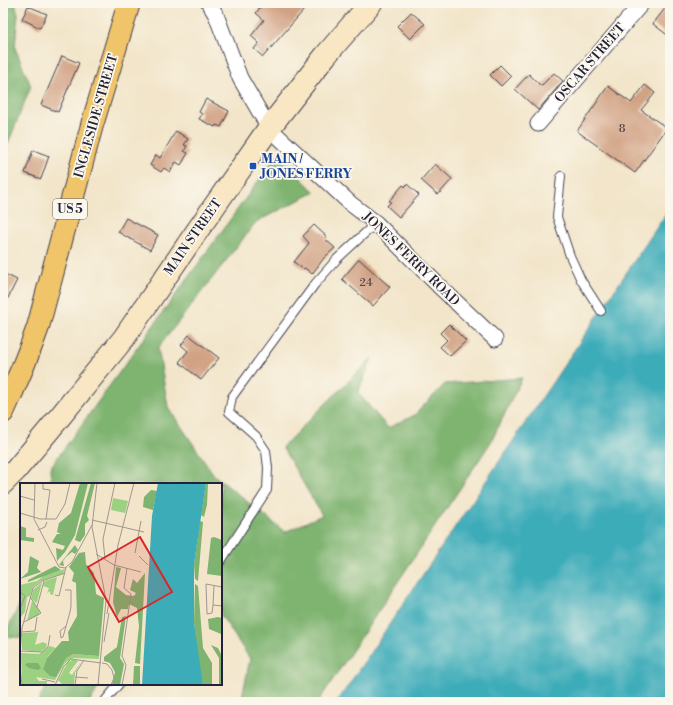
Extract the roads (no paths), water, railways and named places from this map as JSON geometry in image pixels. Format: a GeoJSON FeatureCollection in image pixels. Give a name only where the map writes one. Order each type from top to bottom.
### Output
{"type":"FeatureCollection","features":[{"type":"Feature","properties":{"kind":"main road","name":"INGLESIDE STREET"},"geometry":{"type":"LineString","coordinates":[[3,412],[17,383],[38,327],[92,125],[129,3]]}},
{"type":"Feature","properties":{"kind":"main road","name":"MAIN STREET"},"geometry":{"type":"LineString","coordinates":[[7,480],[124,338],[197,230],[269,128],[326,55],[371,3]]}},
{"type":"Feature","properties":{"kind":"street","name":"OSCAR STREET"},"geometry":{"type":"LineString","coordinates":[[538,124],[642,3]]}},
{"type":"Feature","properties":{"kind":"street","name":"JONES FERRY ROAD"},"geometry":{"type":"LineString","coordinates":[[215,7],[240,78],[269,128],[351,204],[376,223],[440,287],[495,338]]}},
{"type":"Feature","properties":{"kind":"lane"},"geometry":{"type":"LineString","coordinates":[[561,176],[557,217],[580,280],[601,311]]}},
{"type":"Feature","properties":{"kind":"lane"},"geometry":{"type":"LineString","coordinates":[[222,559],[266,490],[268,468],[266,451],[256,436],[229,412],[232,397],[315,284],[337,259],[376,223]]}},
{"type":"Feature","properties":{"kind":"lane"},"geometry":{"type":"LineString","coordinates":[[104,702],[117,685]]}},
{"type":"Feature","properties":{"kind":"water"},"geometry":{"type":"Polygon","coordinates":[[[670,208],[670,702],[337,702],[670,208]]]}},
{"type":"Feature","properties":{"kind":"place","name":"MAIN / JONES FERRY"},"geometry":{"type":"Point","coordinates":[253,166]}}]}
